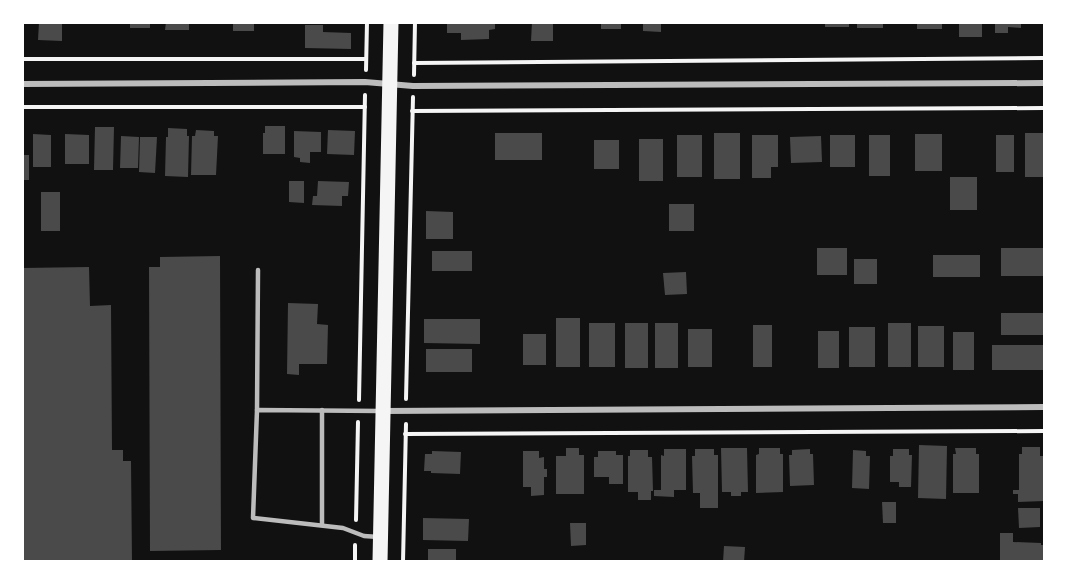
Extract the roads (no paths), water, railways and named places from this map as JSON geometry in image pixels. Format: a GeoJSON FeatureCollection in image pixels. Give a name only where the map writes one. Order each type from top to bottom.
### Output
{"type":"FeatureCollection","features":[{"type":"Feature","properties":{"kind":"main road"},"geometry":{"type":"LineString","coordinates":[[380,561],[391,22]]}},
{"type":"Feature","properties":{"kind":"street"},"geometry":{"type":"LineString","coordinates":[[22,84],[365,82],[413,86],[1044,83]]}},
{"type":"Feature","properties":{"kind":"street"},"geometry":{"type":"LineString","coordinates":[[383,411],[1044,407]]}},
{"type":"Feature","properties":{"kind":"lane"},"geometry":{"type":"LineString","coordinates":[[258,270],[257,410],[253,518],[343,528],[364,536],[381,538]]}},
{"type":"Feature","properties":{"kind":"lane"},"geometry":{"type":"LineString","coordinates":[[257,410],[383,411]]}},
{"type":"Feature","properties":{"kind":"lane"},"geometry":{"type":"LineString","coordinates":[[322,410],[322,525]]}}]}
